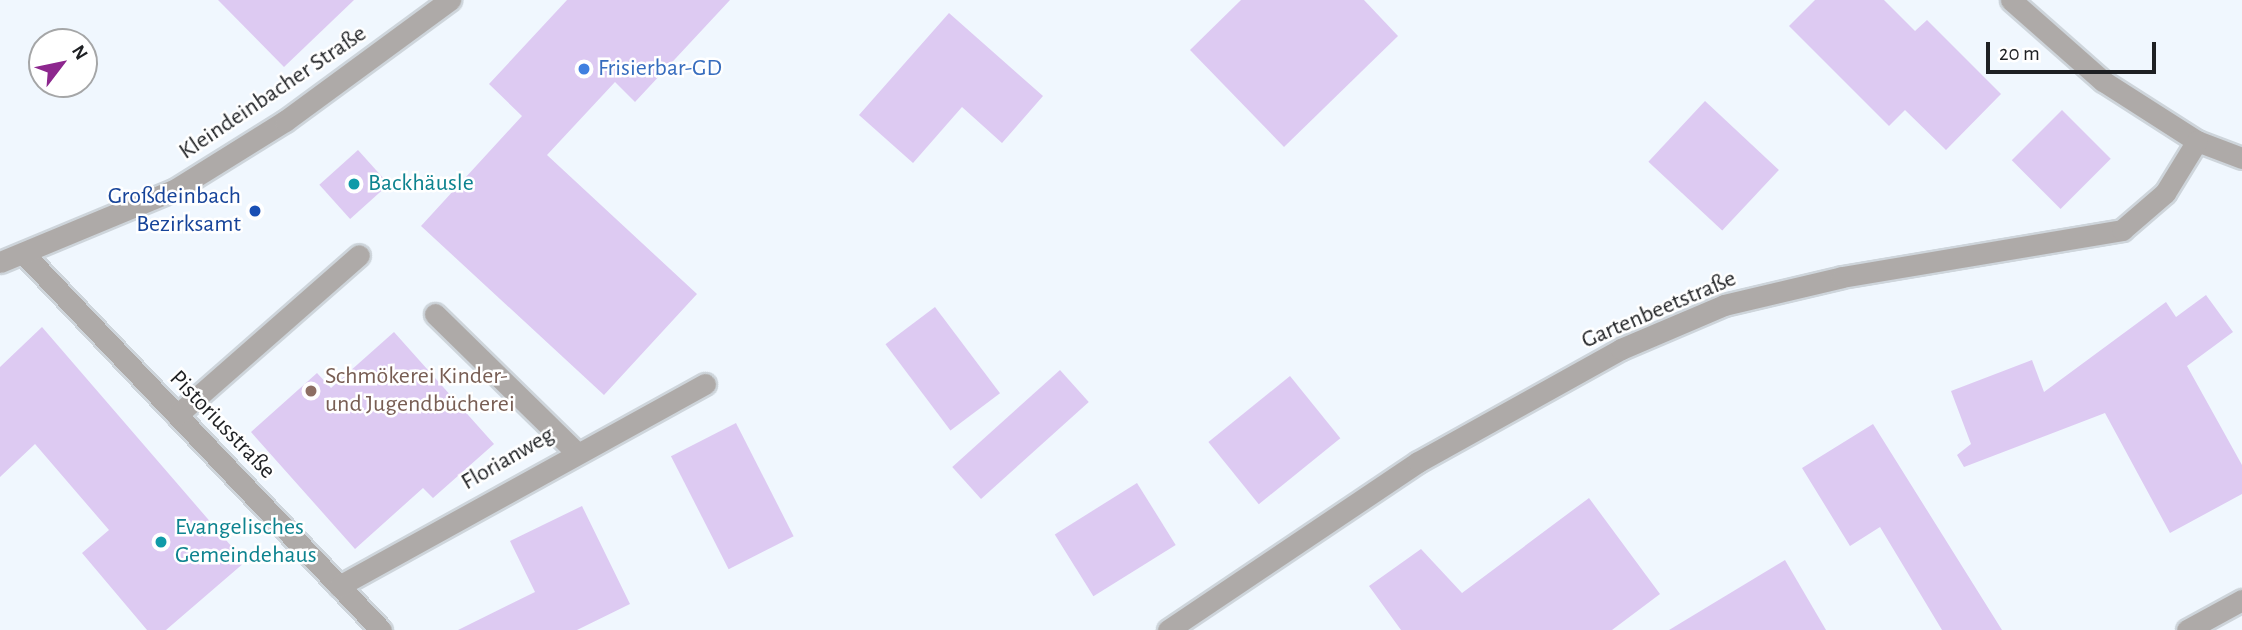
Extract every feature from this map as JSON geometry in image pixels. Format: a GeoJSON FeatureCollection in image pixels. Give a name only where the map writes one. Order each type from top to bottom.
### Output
{"type":"FeatureCollection","features":[{"type":"Feature","properties":{"kind":"street","name":"Kleindeinbacher Straße"},"geometry":{"type":"LineString","coordinates":[[0,262],[25,255],[174,190],[285,121],[450,0]]}},
{"type":"Feature","properties":{"kind":"street"},"geometry":{"type":"LineString","coordinates":[[2011,0],[2104,81],[2197,141],[2242,158]]}},
{"type":"Feature","properties":{"kind":"street","name":"Gartenbeetstraße"},"geometry":{"type":"LineString","coordinates":[[1168,630],[1418,462],[1621,349],[1724,305],[1842,276],[2122,230],[2165,193],[2197,141]]}},
{"type":"Feature","properties":{"kind":"street","name":"Pistoriusstraße"},"geometry":{"type":"LineString","coordinates":[[25,255],[381,630]]}},
{"type":"Feature","properties":{"kind":"street"},"geometry":{"type":"LineString","coordinates":[[177,415],[359,255]]}},
{"type":"Feature","properties":{"kind":"street"},"geometry":{"type":"LineString","coordinates":[[435,314],[575,451]]}},
{"type":"Feature","properties":{"kind":"street","name":"Florianweg"},"geometry":{"type":"LineString","coordinates":[[339,586],[575,451],[705,384]]}},
{"type":"Feature","properties":{"kind":"street"},"geometry":{"type":"LineString","coordinates":[[2187,630],[2242,600]]}},
{"type":"Feature","properties":{"kind":"building"},"geometry":{"type":"Polygon","coordinates":[[[218,0],[354,0],[284,67],[218,0]]]}},
{"type":"Feature","properties":{"kind":"building"},"geometry":{"type":"Polygon","coordinates":[[[567,0],[730,0],[635,102],[615,82],[547,155],[697,294],[604,395],[421,226],[522,116],[489,84],[567,0]]]}},
{"type":"Feature","properties":{"kind":"building"},"geometry":{"type":"Polygon","coordinates":[[[1241,0],[1364,0],[1398,36],[1284,147],[1190,50],[1241,0]]]}},
{"type":"Feature","properties":{"kind":"building"},"geometry":{"type":"Polygon","coordinates":[[[1815,0],[1884,0],[1915,31],[1927,20],[2001,94],[1946,150],[1905,110],[1889,126],[1789,26],[1815,0]]]}},
{"type":"Feature","properties":{"kind":"building"},"geometry":{"type":"Polygon","coordinates":[[[949,13],[1043,96],[1002,143],[962,107],[913,163],[859,115],[949,13]]]}},
{"type":"Feature","properties":{"kind":"building"},"geometry":{"type":"Polygon","coordinates":[[[1705,101],[1779,170],[1722,231],[1648,162],[1705,101]]]}},
{"type":"Feature","properties":{"kind":"building"},"geometry":{"type":"Polygon","coordinates":[[[2062,110],[2111,159],[2061,209],[2012,160],[2062,110]]]}},
{"type":"Feature","properties":{"kind":"building","name":"Backhäusle"},"geometry":{"type":"Polygon","coordinates":[[[358,150],[389,184],[350,219],[319,185],[358,150]]]}},
{"type":"Feature","properties":{"kind":"building"},"geometry":{"type":"Polygon","coordinates":[[[2206,295],[2233,332],[2187,366],[2242,465],[2242,494],[2170,533],[2105,413],[1964,467],[1957,455],[1971,444],[1951,391],[2032,360],[2044,392],[2166,302],[2176,317],[2206,295]]]}},
{"type":"Feature","properties":{"kind":"building"},"geometry":{"type":"Polygon","coordinates":[[[935,307],[1000,393],[950,431],[885,344],[935,307]]]}},
{"type":"Feature","properties":{"kind":"building"},"geometry":{"type":"Polygon","coordinates":[[[42,327],[245,562],[166,630],[147,630],[82,553],[109,530],[35,444],[0,477],[0,367],[42,327]]]}},
{"type":"Feature","properties":{"kind":"building"},"geometry":{"type":"Polygon","coordinates":[[[394,332],[494,444],[433,498],[423,488],[355,549],[251,432],[317,373],[331,388],[394,332]]]}},
{"type":"Feature","properties":{"kind":"building"},"geometry":{"type":"Polygon","coordinates":[[[1060,370],[1089,402],[981,499],[952,467],[1060,370]]]}},
{"type":"Feature","properties":{"kind":"building"},"geometry":{"type":"Polygon","coordinates":[[[1290,376],[1340,438],[1259,504],[1208,442],[1290,376]]]}},
{"type":"Feature","properties":{"kind":"building"},"geometry":{"type":"Polygon","coordinates":[[[736,423],[794,536],[729,569],[671,456],[736,423]]]}},
{"type":"Feature","properties":{"kind":"building"},"geometry":{"type":"Polygon","coordinates":[[[1873,424],[2002,630],[1942,630],[1880,527],[1850,546],[1802,468],[1873,424]]]}},
{"type":"Feature","properties":{"kind":"building"},"geometry":{"type":"Polygon","coordinates":[[[1137,483],[1176,545],[1093,596],[1055,534],[1137,483]]]}},
{"type":"Feature","properties":{"kind":"building"},"geometry":{"type":"Polygon","coordinates":[[[1589,498],[1660,594],[1612,630],[1401,630],[1369,586],[1421,549],[1462,593],[1589,498]]]}},
{"type":"Feature","properties":{"kind":"building"},"geometry":{"type":"Polygon","coordinates":[[[582,506],[630,604],[577,630],[458,630],[535,592],[510,541],[582,506]]]}},
{"type":"Feature","properties":{"kind":"building"},"geometry":{"type":"Polygon","coordinates":[[[1785,560],[1826,630],[1669,630],[1785,560]]]}},
{"type":"Feature","properties":{"kind":"place","name":"Frisierbar-GD"},"geometry":{"type":"Point","coordinates":[584,69]}},
{"type":"Feature","properties":{"kind":"place","name":"Backhäusle"},"geometry":{"type":"Point","coordinates":[354,184]}},
{"type":"Feature","properties":{"kind":"place","name":"Großdeinbach Bezirksamt"},"geometry":{"type":"Point","coordinates":[255,211]}},
{"type":"Feature","properties":{"kind":"place","name":"Schmökerei Kinder- und Jugendbücherei"},"geometry":{"type":"Point","coordinates":[311,391]}},
{"type":"Feature","properties":{"kind":"place","name":"Evangelisches Gemeindehaus"},"geometry":{"type":"Point","coordinates":[161,542]}}]}
